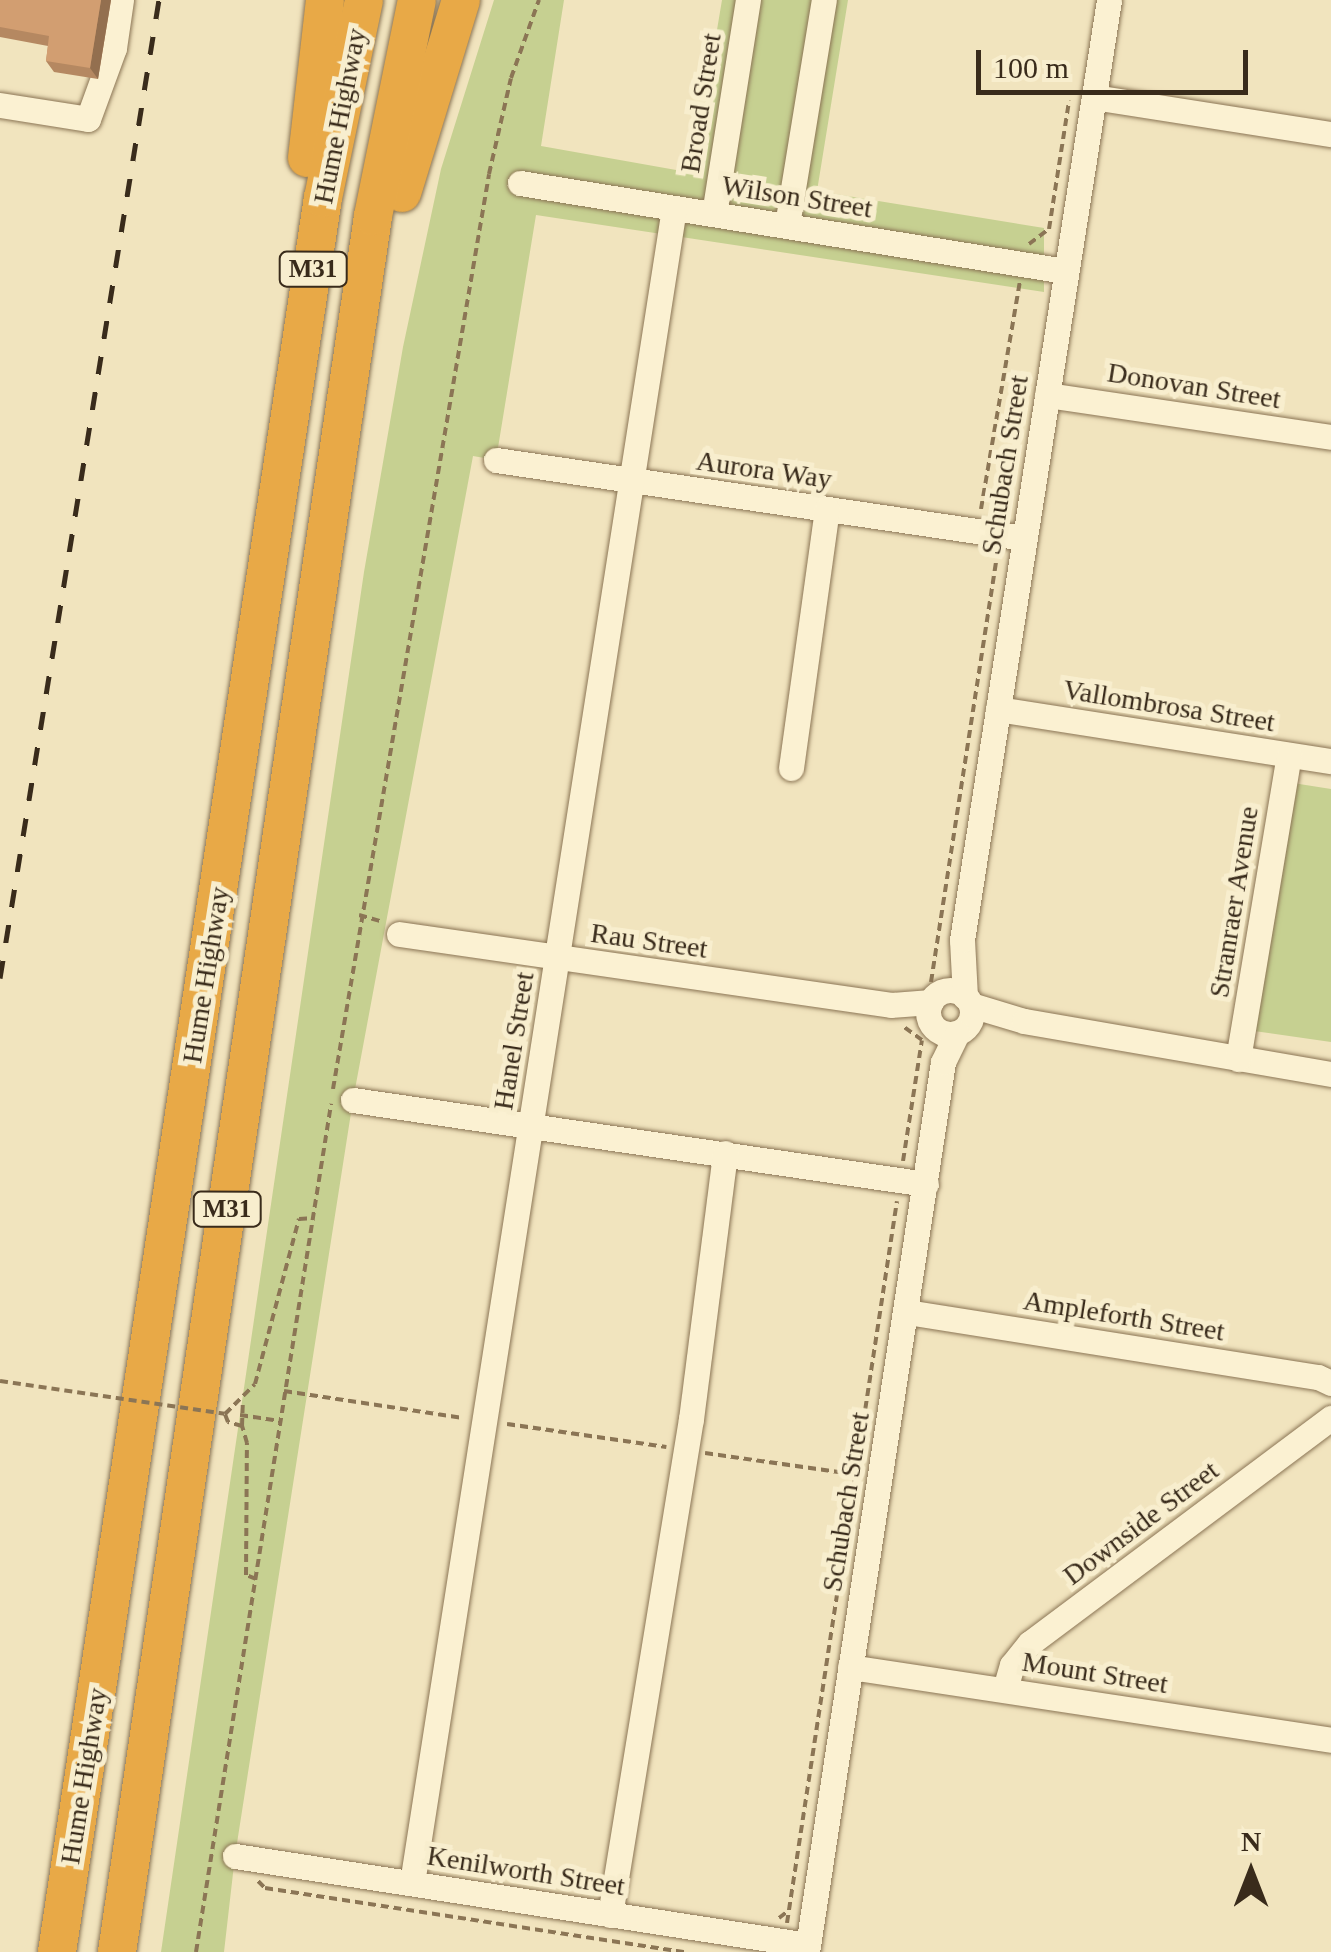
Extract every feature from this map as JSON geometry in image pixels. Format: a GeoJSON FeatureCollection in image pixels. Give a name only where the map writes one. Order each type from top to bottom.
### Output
{"type":"FeatureCollection","features":[{"type":"Feature","properties":{"kind":"highway"},"geometry":{"type":"LineString","coordinates":[[273,539],[325,0]]}},
{"type":"Feature","properties":{"kind":"highway","name":"Hume Highway"},"geometry":{"type":"LineString","coordinates":[[57,1952],[323,198],[364,0]]}},
{"type":"Feature","properties":{"kind":"highway","name":"Hume Highway"},"geometry":{"type":"LineString","coordinates":[[117,1952],[373,216],[417,0]]}},
{"type":"Feature","properties":{"kind":"highway"},"geometry":{"type":"LineString","coordinates":[[335,466],[410,154],[461,0]]}},
{"type":"Feature","properties":{"kind":"street"},"geometry":{"type":"LineString","coordinates":[[0,105],[88,119],[114,48],[121,0]]}},
{"type":"Feature","properties":{"kind":"street","name":"Broad Street"},"geometry":{"type":"LineString","coordinates":[[714,214],[748,0]]}},
{"type":"Feature","properties":{"kind":"street"},"geometry":{"type":"LineString","coordinates":[[787,225],[824,0]]}},
{"type":"Feature","properties":{"kind":"street","name":"Schubach Street"},"geometry":{"type":"LineString","coordinates":[[800,1946],[850,1667],[868,1477],[906,1312],[913,1183],[943,1062],[948,1010],[998,709],[1012,536],[1048,394],[1082,96],[1110,0]]}},
{"type":"Feature","properties":{"kind":"street"},"geometry":{"type":"LineString","coordinates":[[1082,96],[1331,134]]}},
{"type":"Feature","properties":{"kind":"street","name":"Wilson Street"},"geometry":{"type":"LineString","coordinates":[[520,182],[1065,271]]}},
{"type":"Feature","properties":{"kind":"street","name":"Hanel Street"},"geometry":{"type":"LineString","coordinates":[[412,1883],[674,208]]}},
{"type":"Feature","properties":{"kind":"street","name":"Donovan Street"},"geometry":{"type":"LineString","coordinates":[[1048,394],[1331,437]]}},
{"type":"Feature","properties":{"kind":"street","name":"Aurora Way"},"geometry":{"type":"LineString","coordinates":[[496,460],[1012,536]]}},
{"type":"Feature","properties":{"kind":"street"},"geometry":{"type":"LineString","coordinates":[[791,768],[827,509]]}},
{"type":"Feature","properties":{"kind":"street","name":"Vallombrosa Street"},"geometry":{"type":"LineString","coordinates":[[998,709],[1331,761]]}},
{"type":"Feature","properties":{"kind":"street","name":"Stranraer Avenue"},"geometry":{"type":"LineString","coordinates":[[1238,1058],[1289,755]]}},
{"type":"Feature","properties":{"kind":"street","name":"Rau Street"},"geometry":{"type":"LineString","coordinates":[[398,934],[890,1015],[948,1010],[1331,1074]]}},
{"type":"Feature","properties":{"kind":"street"},"geometry":{"type":"LineString","coordinates":[[353,1100],[913,1183]]}},
{"type":"Feature","properties":{"kind":"street"},"geometry":{"type":"LineString","coordinates":[[610,1915],[685,1450],[725,1153]]}},
{"type":"Feature","properties":{"kind":"street","name":"Ampleforth Street"},"geometry":{"type":"LineString","coordinates":[[906,1312],[1318,1377],[1331,1383]]}},
{"type":"Feature","properties":{"kind":"street","name":"Downside Street"},"geometry":{"type":"LineString","coordinates":[[1005,1689],[1012,1664],[1030,1643],[1331,1418]]}},
{"type":"Feature","properties":{"kind":"street","name":"Mount Street"},"geometry":{"type":"LineString","coordinates":[[850,1667],[1331,1740]]}},
{"type":"Feature","properties":{"kind":"street","name":"Kenilworth Street"},"geometry":{"type":"LineString","coordinates":[[235,1856],[800,1946]]}},
{"type":"Feature","properties":{"kind":"path"},"geometry":{"type":"LineString","coordinates":[[196,1952],[360,915],[489,174],[511,78],[540,0]]}},
{"type":"Feature","properties":{"kind":"path"},"geometry":{"type":"LineString","coordinates":[[948,1010],[1012,536],[980,508],[1023,264],[1028,246],[1049,229],[1082,96]]}},
{"type":"Feature","properties":{"kind":"path"},"geometry":{"type":"LineString","coordinates":[[800,1946],[913,1183],[922,1040],[890,1015]]}},
{"type":"Feature","properties":{"kind":"path"},"geometry":{"type":"LineString","coordinates":[[0,1381],[225,1414],[243,1401],[255,1384],[299,1219],[314,1218]]}},
{"type":"Feature","properties":{"kind":"path"},"geometry":{"type":"LineString","coordinates":[[243,1401],[240,1415],[246,1443],[246,1575],[256,1579]]}},
{"type":"Feature","properties":{"kind":"path"},"geometry":{"type":"LineString","coordinates":[[225,1414],[228,1422],[242,1426]]}},
{"type":"Feature","properties":{"kind":"path"},"geometry":{"type":"LineString","coordinates":[[240,1415],[280,1421]]}},
{"type":"Feature","properties":{"kind":"path"},"geometry":{"type":"LineString","coordinates":[[685,1450],[868,1477]]}},
{"type":"Feature","properties":{"kind":"green space"},"geometry":{"type":"Polygon","coordinates":[[[494,0],[564,0],[541,146],[693,173],[722,0],[848,0],[817,191],[1044,228],[1044,292],[536,215],[496,460],[473,456],[353,1100],[235,1856],[224,1952],[161,1952],[364,572],[403,347],[441,169],[494,0]]]}},
{"type":"Feature","properties":{"kind":"green space"},"geometry":{"type":"Polygon","coordinates":[[[1293,783],[1331,789],[1331,1042],[1254,1031],[1293,783]]]}},
{"type":"Feature","properties":{"kind":"building"},"geometry":{"type":"Polygon","coordinates":[[[0,0],[101,0],[90,68],[46,61],[49,36],[0,27],[0,0]]]}},
{"type":"Feature","properties":{"kind":"railway"},"geometry":{"type":"LineString","coordinates":[[0,978],[159,0]]}}]}
